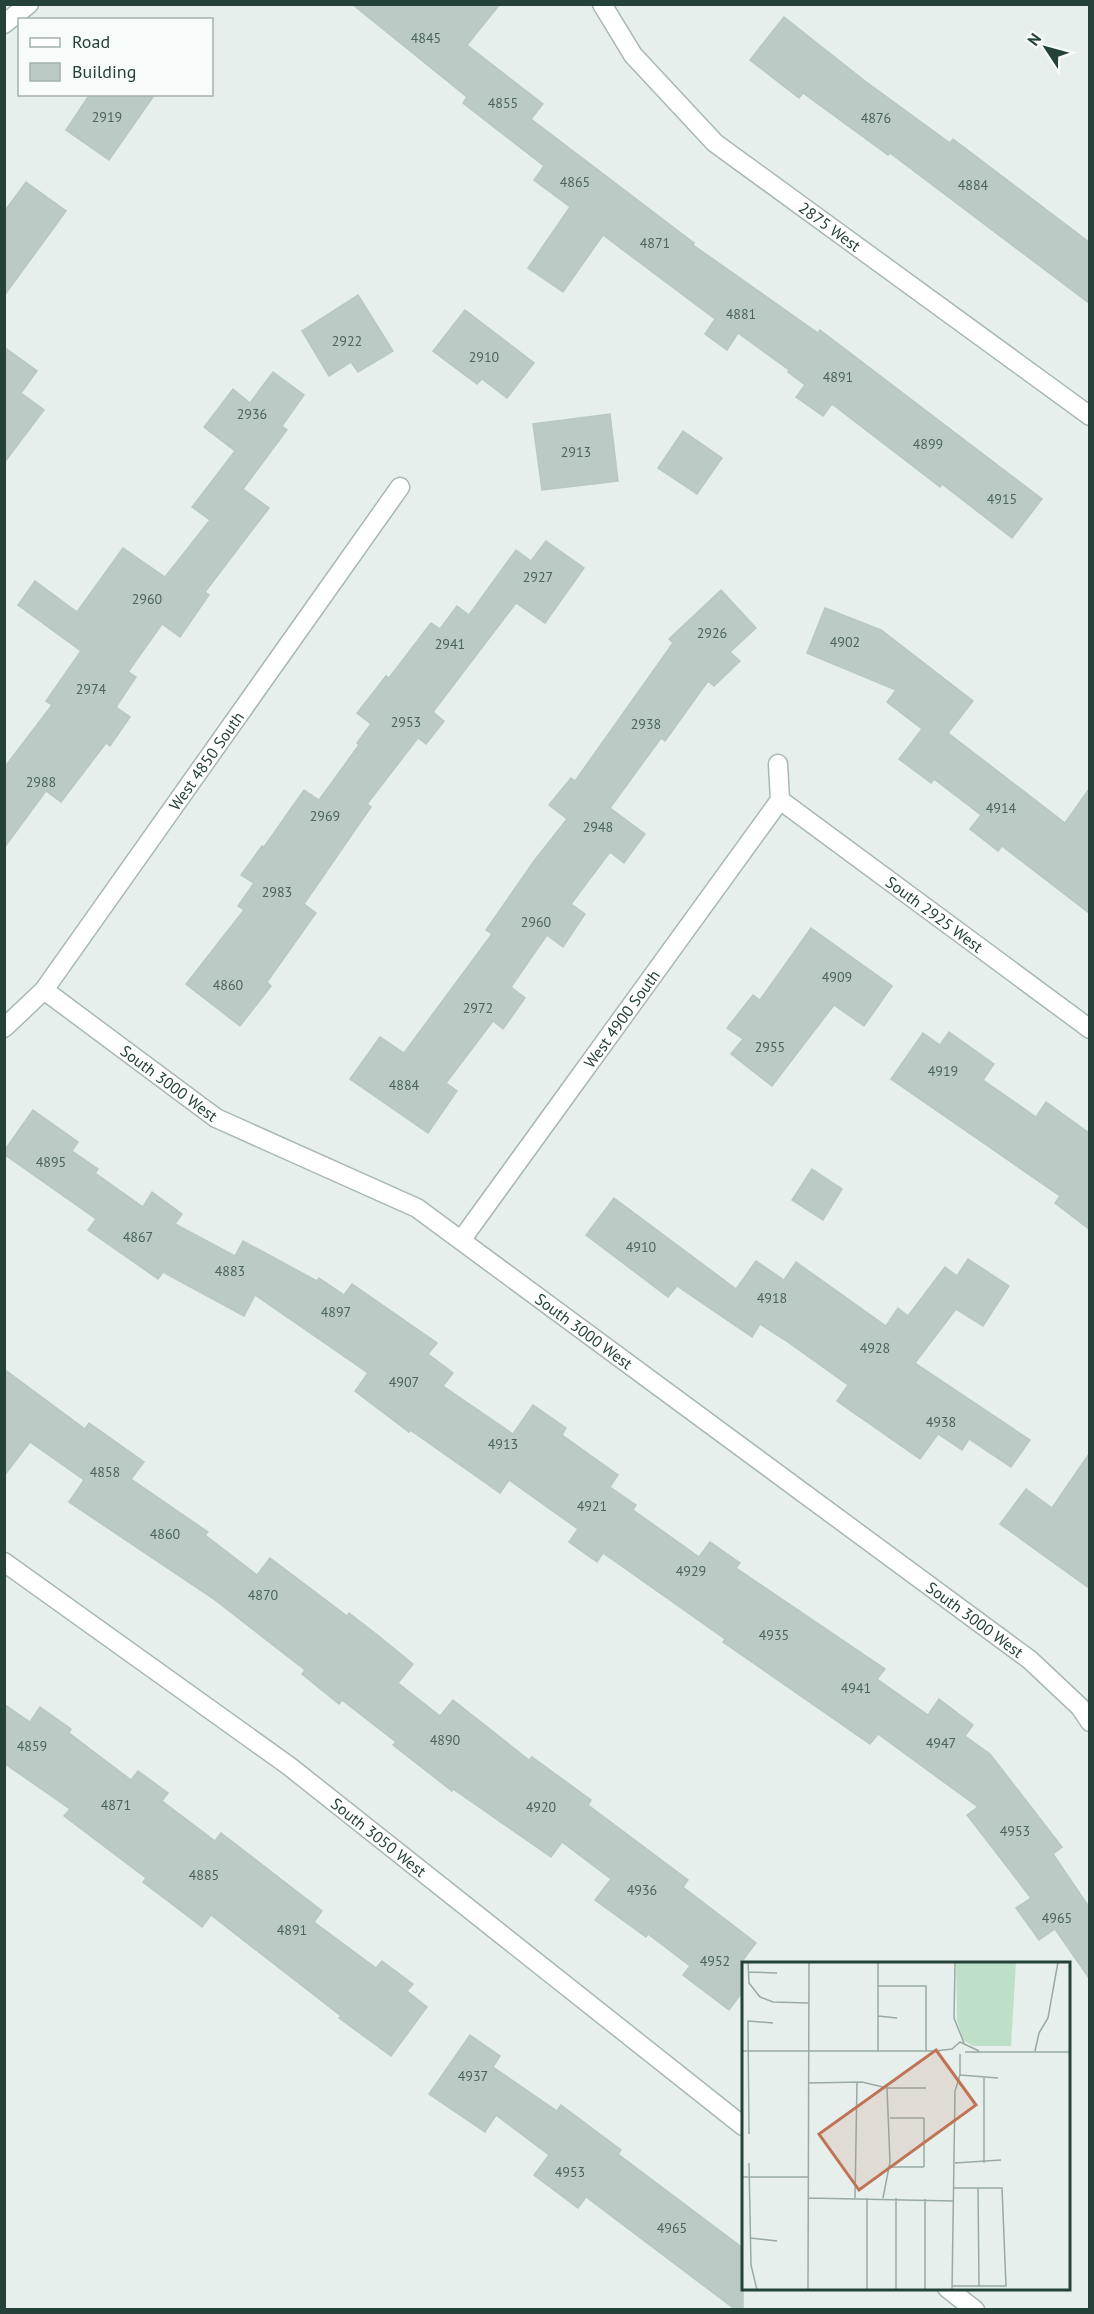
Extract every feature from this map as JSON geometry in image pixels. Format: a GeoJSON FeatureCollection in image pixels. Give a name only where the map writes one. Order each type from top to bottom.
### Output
{"type":"FeatureCollection","features":[{"type":"Feature","properties":{"kind":"street"},"geometry":{"type":"LineString","coordinates":[[4,22],[11,4]]}},
{"type":"Feature","properties":{"kind":"street"},"geometry":{"type":"LineString","coordinates":[[4,22],[29,4]]}},
{"type":"Feature","properties":{"kind":"street","name":"2875 West"},"geometry":{"type":"LineString","coordinates":[[602,4],[633,55],[715,143],[1089,416]]}},
{"type":"Feature","properties":{"kind":"street","name":"West 4850 South"},"geometry":{"type":"LineString","coordinates":[[4,1028],[44,990],[400,487]]}},
{"type":"Feature","properties":{"kind":"street"},"geometry":{"type":"LineString","coordinates":[[778,764],[780,800]]}},
{"type":"Feature","properties":{"kind":"street","name":"South 2925 West"},"geometry":{"type":"LineString","coordinates":[[780,800],[1089,1029]]}},
{"type":"Feature","properties":{"kind":"street","name":"West 4900 South"},"geometry":{"type":"LineString","coordinates":[[462,1239],[780,800]]}},
{"type":"Feature","properties":{"kind":"street","name":"South 3000 West"},"geometry":{"type":"LineString","coordinates":[[44,990],[216,1118],[417,1208],[462,1239],[1085,1700],[1089,1722]]}},
{"type":"Feature","properties":{"kind":"street","name":"South 3050 West"},"geometry":{"type":"LineString","coordinates":[[4,1562],[289,1766],[742,2126]]}},
{"type":"Feature","properties":{"kind":"street"},"geometry":{"type":"LineString","coordinates":[[948,2290],[975,2310]]}},
{"type":"Feature","properties":{"kind":"building"},"geometry":{"type":"Polygon","coordinates":[[[352,4],[500,4],[467,45],[543,104],[531,119],[694,243],[693,245],[818,333],[820,330],[1042,499],[1012,538],[942,484],[940,487],[832,404],[823,416],[796,397],[805,385],[788,372],[789,370],[738,333],[727,350],[705,334],[715,319],[603,235],[563,292],[528,268],[570,207],[534,180],[544,166],[463,103],[467,97],[352,4]]]}},
{"type":"Feature","properties":{"kind":"building"},"geometry":{"type":"Polygon","coordinates":[[[784,17],[865,81],[950,143],[953,139],[1089,242],[1089,303],[890,153],[888,155],[803,93],[799,98],[750,60],[784,17]]]}},
{"type":"Feature","properties":{"kind":"building"},"geometry":{"type":"Polygon","coordinates":[[[89,96],[154,96],[109,160],[66,130],[89,96]]]}},
{"type":"Feature","properties":{"kind":"building"},"geometry":{"type":"Polygon","coordinates":[[[26,182],[66,211],[4,296],[4,212],[26,182]]]}},
{"type":"Feature","properties":{"kind":"building"},"geometry":{"type":"Polygon","coordinates":[[[358,295],[393,351],[358,372],[351,362],[329,376],[302,331],[358,295]]]}},
{"type":"Feature","properties":{"kind":"building"},"geometry":{"type":"Polygon","coordinates":[[[465,310],[534,363],[507,398],[482,379],[477,384],[433,351],[465,310]]]}},
{"type":"Feature","properties":{"kind":"building"},"geometry":{"type":"Polygon","coordinates":[[[4,347],[37,371],[21,393],[44,410],[4,463],[4,347]]]}},
{"type":"Feature","properties":{"kind":"building"},"geometry":{"type":"Polygon","coordinates":[[[273,372],[304,395],[282,426],[287,430],[243,489],[269,508],[205,592],[209,595],[180,637],[162,624],[128,672],[136,677],[116,707],[130,717],[110,746],[106,743],[61,802],[46,791],[4,848],[4,768],[52,705],[46,701],[81,651],[18,605],[35,581],[77,612],[123,548],[165,577],[210,520],[192,507],[235,451],[204,427],[233,389],[250,403],[273,372]]]}},
{"type":"Feature","properties":{"kind":"building"},"geometry":{"type":"Polygon","coordinates":[[[610,414],[618,481],[542,490],[533,424],[610,414]]]}},
{"type":"Feature","properties":{"kind":"building"},"geometry":{"type":"Polygon","coordinates":[[[683,431],[722,458],[697,494],[658,468],[683,431]]]}},
{"type":"Feature","properties":{"kind":"building"},"geometry":{"type":"Polygon","coordinates":[[[546,541],[584,568],[545,623],[516,603],[433,712],[444,721],[426,744],[418,738],[367,804],[371,807],[304,904],[316,913],[267,982],[271,986],[240,1026],[186,984],[244,910],[238,906],[254,883],[241,875],[262,846],[264,847],[304,790],[319,800],[359,745],[357,743],[371,724],[357,713],[386,676],[389,678],[431,623],[440,629],[457,606],[469,615],[516,550],[531,561],[546,541]]]}},
{"type":"Feature","properties":{"kind":"building"},"geometry":{"type":"Polygon","coordinates":[[[721,590],[756,628],[730,652],[740,661],[714,686],[708,681],[665,741],[661,738],[610,808],[645,834],[624,863],[610,852],[571,904],[585,914],[563,947],[547,935],[511,987],[525,998],[503,1029],[493,1021],[446,1083],[457,1091],[428,1133],[350,1079],[380,1037],[404,1053],[492,934],[486,930],[534,861],[567,819],[549,805],[571,778],[575,781],[673,643],[669,639],[721,590]]]}},
{"type":"Feature","properties":{"kind":"building"},"geometry":{"type":"Polygon","coordinates":[[[825,608],[881,630],[973,701],[948,733],[1065,823],[1089,789],[1089,913],[1002,846],[998,851],[970,829],[981,815],[934,779],[931,783],[899,759],[922,729],[887,702],[896,690],[807,653],[825,608]]]}},
{"type":"Feature","properties":{"kind":"building"},"geometry":{"type":"Polygon","coordinates":[[[811,928],[892,986],[864,1026],[834,1005],[772,1086],[731,1054],[743,1039],[727,1028],[753,995],[760,1000],[811,928]]]}},
{"type":"Feature","properties":{"kind":"building"},"geometry":{"type":"Polygon","coordinates":[[[949,1032],[994,1064],[983,1080],[1036,1117],[1046,1102],[1089,1133],[1089,1229],[1055,1203],[1060,1196],[891,1079],[923,1033],[940,1045],[949,1032]]]}},
{"type":"Feature","properties":{"kind":"building"},"geometry":{"type":"Polygon","coordinates":[[[33,1110],[78,1142],[72,1151],[98,1169],[95,1173],[143,1207],[152,1192],[182,1214],[175,1224],[235,1256],[243,1241],[317,1281],[319,1278],[344,1295],[352,1284],[437,1343],[428,1354],[453,1373],[443,1386],[513,1434],[533,1405],[566,1428],[562,1435],[618,1475],[610,1487],[636,1505],[633,1510],[699,1557],[710,1542],[740,1563],[736,1568],[885,1669],[877,1679],[928,1715],[939,1699],[973,1725],[965,1736],[990,1754],[1062,1847],[1053,1854],[1089,1907],[1089,1978],[1055,1929],[1039,1940],[1016,1908],[1031,1898],[967,1815],[978,1807],[878,1734],[870,1744],[723,1642],[725,1639],[603,1553],[597,1562],[569,1542],[578,1529],[509,1480],[500,1493],[410,1430],[409,1432],[355,1391],[368,1373],[255,1295],[244,1316],[163,1272],[158,1279],[88,1230],[96,1219],[4,1154],[33,1110]]]}},
{"type":"Feature","properties":{"kind":"building"},"geometry":{"type":"Polygon","coordinates":[[[812,1169],[842,1189],[823,1220],[792,1200],[812,1169]]]}},
{"type":"Feature","properties":{"kind":"building"},"geometry":{"type":"Polygon","coordinates":[[[614,1198],[736,1289],[756,1261],[784,1280],[796,1262],[886,1326],[898,1308],[908,1316],[945,1267],[957,1276],[968,1259],[1009,1286],[983,1326],[956,1309],[915,1363],[1030,1440],[1011,1467],[969,1439],[962,1450],[938,1434],[920,1459],[837,1401],[848,1385],[785,1340],[760,1324],[752,1337],[677,1286],[668,1297],[586,1235],[614,1198]]]}},
{"type":"Feature","properties":{"kind":"building"},"geometry":{"type":"Polygon","coordinates":[[[4,1369],[85,1429],[89,1423],[144,1462],[131,1479],[208,1532],[205,1535],[257,1575],[270,1558],[347,1616],[349,1613],[380,1637],[413,1664],[398,1683],[440,1716],[453,1700],[529,1760],[532,1757],[591,1800],[588,1805],[688,1880],[683,1887],[756,1943],[742,1962],[742,1992],[729,2010],[683,1975],[690,1966],[648,1934],[646,1937],[595,1900],[611,1879],[562,1842],[551,1857],[453,1789],[452,1791],[393,1745],[396,1742],[342,1700],[339,1704],[302,1674],[305,1670],[215,1600],[69,1502],[84,1480],[30,1442],[4,1476],[4,1369]]]}},
{"type":"Feature","properties":{"kind":"building"},"geometry":{"type":"Polygon","coordinates":[[[1089,1454],[1089,1588],[1000,1524],[1026,1489],[1052,1508],[1089,1454]]]}},
{"type":"Feature","properties":{"kind":"building"},"geometry":{"type":"Polygon","coordinates":[[[4,1704],[30,1722],[40,1707],[71,1729],[69,1733],[131,1780],[138,1771],[168,1793],[162,1801],[215,1841],[221,1833],[322,1911],[314,1922],[376,1968],[382,1961],[413,1984],[407,1991],[427,2007],[391,2056],[339,2018],[341,2016],[211,1915],[202,1927],[143,1882],[146,1878],[64,1816],[70,1809],[4,1763],[4,1704]]]}},
{"type":"Feature","properties":{"kind":"building"},"geometry":{"type":"Polygon","coordinates":[[[470,2035],[500,2056],[493,2067],[557,2111],[561,2105],[621,2150],[618,2154],[742,2247],[743,2310],[736,2310],[586,2197],[578,2208],[534,2175],[549,2155],[496,2115],[485,2132],[429,2094],[470,2035]]]}}]}
